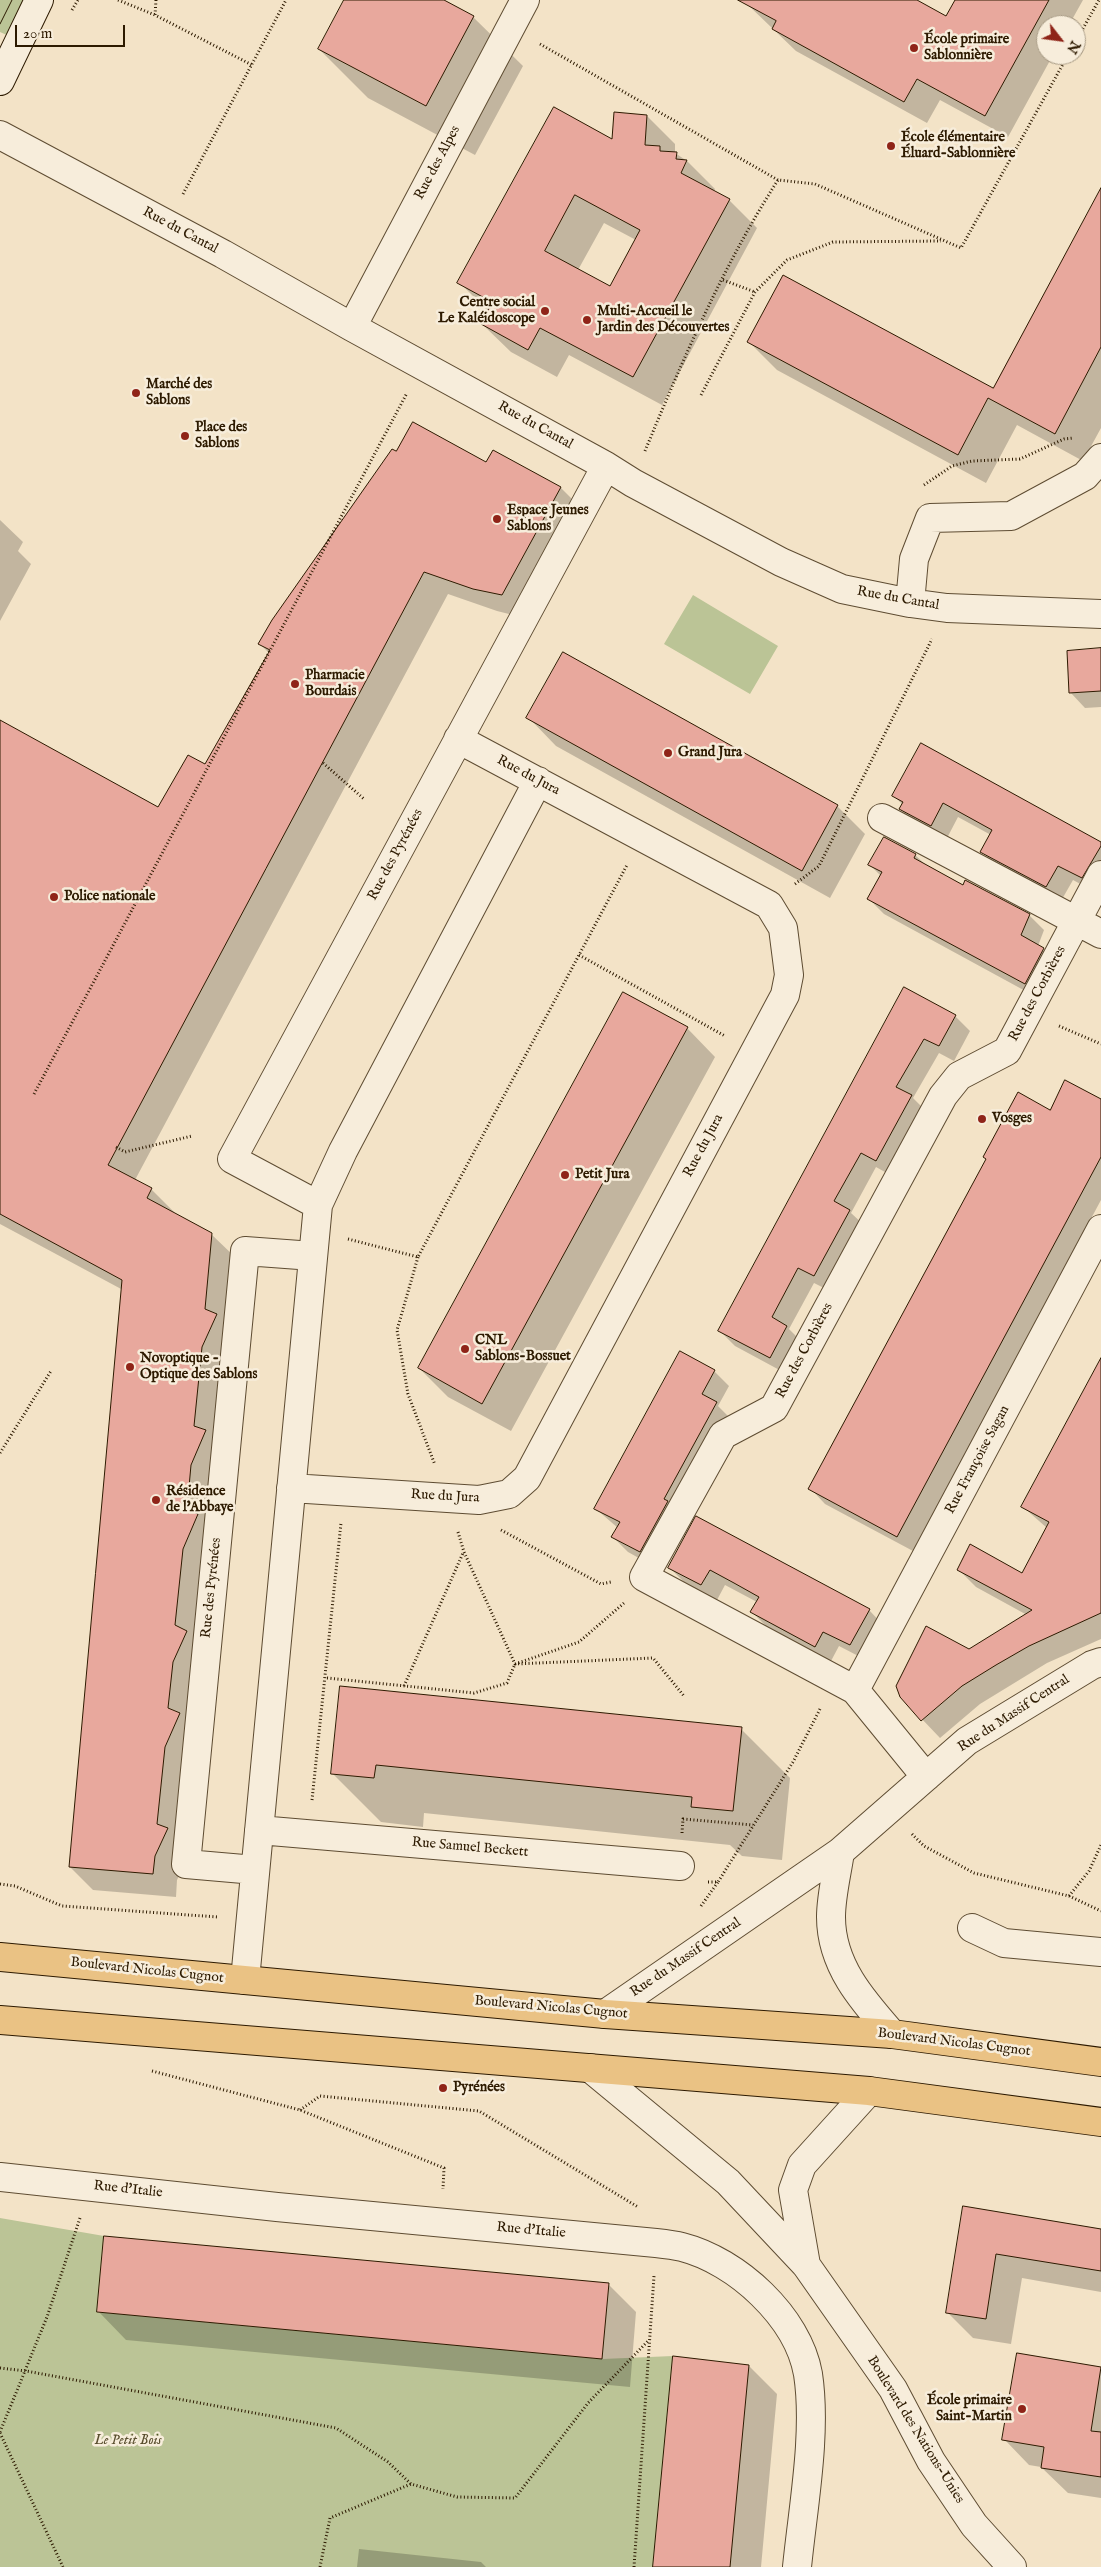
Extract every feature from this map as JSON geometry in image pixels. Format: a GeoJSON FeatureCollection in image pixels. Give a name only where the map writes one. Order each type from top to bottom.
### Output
{"type":"FeatureCollection","features":[{"type":"Feature","properties":{"kind":"main road","name":"Boulevard Nicolas Cugnot"},"geometry":{"type":"LineString","coordinates":[[0,1957],[605,2014],[892,2034],[1101,2062]]}},
{"type":"Feature","properties":{"kind":"main road"},"geometry":{"type":"LineString","coordinates":[[0,2020],[869,2090],[1101,2122]]}},
{"type":"Feature","properties":{"kind":"street"},"geometry":{"type":"LineString","coordinates":[[0,81],[39,0]]}},
{"type":"Feature","properties":{"kind":"street","name":"Rue des Alpes"},"geometry":{"type":"LineString","coordinates":[[352,327],[525,0]]}},
{"type":"Feature","properties":{"kind":"street","name":"Rue du Cantal"},"geometry":{"type":"LineString","coordinates":[[0,135],[422,364],[606,466],[632,483],[781,562],[842,589],[910,603],[947,608],[1101,614]]}},
{"type":"Feature","properties":{"kind":"street"},"geometry":{"type":"LineString","coordinates":[[910,603],[914,559],[930,518],[1011,516],[1085,476],[1101,458]]}},
{"type":"Feature","properties":{"kind":"street","name":"Rue des Pyrénées"},"geometry":{"type":"LineString","coordinates":[[316,1231],[232,1159],[606,466]]}},
{"type":"Feature","properties":{"kind":"street","name":"Rue du Jura"},"geometry":{"type":"LineString","coordinates":[[291,1488],[479,1500],[509,1494],[527,1478],[784,995],[789,976],[783,928],[768,905],[458,739]]}},
{"type":"Feature","properties":{"kind":"street"},"geometry":{"type":"LineString","coordinates":[[245,1980],[316,1231],[343,1151],[538,781]]}},
{"type":"Feature","properties":{"kind":"street"},"geometry":{"type":"LineString","coordinates":[[882,818],[1101,934]]}},
{"type":"Feature","properties":{"kind":"street","name":"Rue des Corbières"},"geometry":{"type":"LineString","coordinates":[[644,1577],[722,1435],[774,1408],[943,1096],[959,1076],[1008,1051],[1101,876]]}},
{"type":"Feature","properties":{"kind":"street","name":"Rue Françoise Sagan"},"geometry":{"type":"LineString","coordinates":[[845,1685],[1101,1229]]}},
{"type":"Feature","properties":{"kind":"street","name":"Rue des Pyrénées"},"geometry":{"type":"LineString","coordinates":[[255,1870],[186,1864],[245,1252],[316,1231]]}},
{"type":"Feature","properties":{"kind":"street"},"geometry":{"type":"LineString","coordinates":[[644,1577],[845,1685],[926,1777]]}},
{"type":"Feature","properties":{"kind":"street","name":"Rue du Massif Central"},"geometry":{"type":"LineString","coordinates":[[605,2014],[840,1852],[966,1742],[1092,1665],[1101,1662]]}},
{"type":"Feature","properties":{"kind":"street","name":"Rue Samuel Beckett"},"geometry":{"type":"LineString","coordinates":[[259,1830],[680,1866]]}},
{"type":"Feature","properties":{"kind":"street"},"geometry":{"type":"LineString","coordinates":[[840,1852],[831,1916],[833,1942],[846,1974],[857,1994],[892,2034]]}},
{"type":"Feature","properties":{"kind":"street"},"geometry":{"type":"LineString","coordinates":[[972,1928],[1004,1944],[1101,1952]]}},
{"type":"Feature","properties":{"kind":"street","name":"Boulevard des Nations-Unies"},"geometry":{"type":"LineString","coordinates":[[590,2068],[728,2182],[806,2265],[893,2389],[932,2461],[974,2525],[1012,2567]]}},
{"type":"Feature","properties":{"kind":"street","name":"Boulevard des Nations-Unies"},"geometry":{"type":"LineString","coordinates":[[806,2265],[793,2190],[802,2165],[869,2090]]}},
{"type":"Feature","properties":{"kind":"street","name":"Rue d'Italie"},"geometry":{"type":"LineString","coordinates":[[0,2177],[277,2207],[682,2247],[701,2254],[749,2282],[787,2323],[808,2372],[812,2418],[797,2567]]}},
{"type":"Feature","properties":{"kind":"path"},"geometry":{"type":"LineString","coordinates":[[118,0],[154,14],[252,65]]}},
{"type":"Feature","properties":{"kind":"path"},"geometry":{"type":"LineString","coordinates":[[154,14],[156,0]]}},
{"type":"Feature","properties":{"kind":"path"},"geometry":{"type":"LineString","coordinates":[[167,224],[286,0]]}},
{"type":"Feature","properties":{"kind":"path"},"geometry":{"type":"LineString","coordinates":[[1086,23],[1099,0]]}},
{"type":"Feature","properties":{"kind":"path"},"geometry":{"type":"LineString","coordinates":[[510,28],[778,180],[814,184],[961,248],[1062,65]]}},
{"type":"Feature","properties":{"kind":"path"},"geometry":{"type":"LineString","coordinates":[[632,483],[677,372],[723,280],[778,180]]}},
{"type":"Feature","properties":{"kind":"path"},"geometry":{"type":"LineString","coordinates":[[701,395],[755,292],[787,260],[833,242],[944,240]]}},
{"type":"Feature","properties":{"kind":"path"},"geometry":{"type":"LineString","coordinates":[[723,280],[755,292]]}},
{"type":"Feature","properties":{"kind":"path"},"geometry":{"type":"LineString","coordinates":[[34,1094],[422,364]]}},
{"type":"Feature","properties":{"kind":"path"},"geometry":{"type":"LineString","coordinates":[[922,486],[952,466],[972,461],[1020,459],[1064,439],[1079,438]]}},
{"type":"Feature","properties":{"kind":"path"},"geometry":{"type":"LineString","coordinates":[[768,905],[819,866],[947,608]]}},
{"type":"Feature","properties":{"kind":"path"},"geometry":{"type":"LineString","coordinates":[[323,763],[364,799]]}},
{"type":"Feature","properties":{"kind":"path"},"geometry":{"type":"LineString","coordinates":[[326,1678],[474,1693],[507,1683],[515,1664],[464,1552],[447,1497],[408,1394],[397,1330],[418,1257],[642,837]]}},
{"type":"Feature","properties":{"kind":"path"},"geometry":{"type":"LineString","coordinates":[[579,955],[754,1052]]}},
{"type":"Feature","properties":{"kind":"path"},"geometry":{"type":"LineString","coordinates":[[1029,1012],[1101,1044]]}},
{"type":"Feature","properties":{"kind":"path"},"geometry":{"type":"LineString","coordinates":[[116,1147],[125,1152],[192,1136]]}},
{"type":"Feature","properties":{"kind":"path"},"geometry":{"type":"LineString","coordinates":[[316,1231],[418,1257]]}},
{"type":"Feature","properties":{"kind":"path"},"geometry":{"type":"LineString","coordinates":[[0,1453],[51,1371]]}},
{"type":"Feature","properties":{"kind":"path"},"geometry":{"type":"LineString","coordinates":[[308,1833],[326,1678],[344,1491]]}},
{"type":"Feature","properties":{"kind":"path"},"geometry":{"type":"LineString","coordinates":[[479,1500],[495,1527],[601,1584],[644,1577]]}},
{"type":"Feature","properties":{"kind":"path"},"geometry":{"type":"LineString","coordinates":[[404,1686],[464,1552]]}},
{"type":"Feature","properties":{"kind":"path"},"geometry":{"type":"LineString","coordinates":[[515,1664],[579,1642],[626,1602],[644,1577]]}},
{"type":"Feature","properties":{"kind":"path"},"geometry":{"type":"LineString","coordinates":[[515,1664],[653,1658],[684,1696]]}},
{"type":"Feature","properties":{"kind":"path"},"geometry":{"type":"LineString","coordinates":[[753,1825],[683,1819],[679,1882],[718,1882],[793,1762],[845,1685]]}},
{"type":"Feature","properties":{"kind":"path"},"geometry":{"type":"LineString","coordinates":[[887,1811],[924,1846],[974,1873],[1069,1896],[1101,1911]]}},
{"type":"Feature","properties":{"kind":"path"},"geometry":{"type":"LineString","coordinates":[[1069,1896],[1089,1872],[1101,1845]]}},
{"type":"Feature","properties":{"kind":"path"},"geometry":{"type":"LineString","coordinates":[[0,1884],[15,1886],[62,1906],[200,1916]]}},
{"type":"Feature","properties":{"kind":"path"},"geometry":{"type":"LineString","coordinates":[[152,2071],[300,2110],[444,2168],[442,2222]]}},
{"type":"Feature","properties":{"kind":"path"},"geometry":{"type":"LineString","coordinates":[[63,2567],[0,2433],[48,2317],[90,2186]]}},
{"type":"Feature","properties":{"kind":"path"},"geometry":{"type":"LineString","coordinates":[[0,2368],[26,2371],[336,2428],[388,2462],[411,2484],[457,2497],[515,2498],[588,2403],[649,2340]]}},
{"type":"Feature","properties":{"kind":"path"},"geometry":{"type":"LineString","coordinates":[[320,2567],[330,2518],[411,2484]]}},
{"type":"Feature","properties":{"kind":"green space"},"geometry":{"type":"Polygon","coordinates":[[[0,0],[26,0],[9,36],[0,32],[0,0]]]}},
{"type":"Feature","properties":{"kind":"green space"},"geometry":{"type":"Polygon","coordinates":[[[693,595],[778,646],[750,694],[664,644],[693,595]]]}},
{"type":"Feature","properties":{"kind":"green space","name":"Le Petit Bois"},"geometry":{"type":"Polygon","coordinates":[[[0,2218],[104,2236],[97,2312],[602,2359],[673,2356],[653,2567],[0,2567],[0,2218]]]}},
{"type":"Feature","properties":{"kind":"building"},"geometry":{"type":"Polygon","coordinates":[[[344,0],[444,0],[474,16],[426,106],[318,49],[344,0]]]}},
{"type":"Feature","properties":{"kind":"building","name":"École primaire Sablonnière"},"geometry":{"type":"Polygon","coordinates":[[[738,0],[917,0],[946,16],[955,0],[1049,0],[1041,15],[1036,15],[1036,24],[985,116],[917,79],[904,102],[772,29],[776,21],[738,0]]]}},
{"type":"Feature","properties":{"kind":"building"},"geometry":{"type":"Polygon","coordinates":[[[554,107],[612,139],[614,112],[647,115],[645,145],[660,146],[660,151],[677,152],[676,159],[687,160],[681,173],[730,199],[633,377],[540,328],[528,350],[481,324],[492,302],[457,283],[554,107]],[[575,195],[545,251],[610,286],[640,230],[575,195]]]}},
{"type":"Feature","properties":{"kind":"building"},"geometry":{"type":"Polygon","coordinates":[[[1101,188],[1101,347],[1055,434],[988,398],[958,455],[747,342],[783,275],[993,388],[1101,188]]]}},
{"type":"Feature","properties":{"kind":"building"},"geometry":{"type":"Polygon","coordinates":[[[413,422],[486,462],[493,450],[561,487],[502,595],[473,589],[424,572],[108,1165],[152,1188],[147,1198],[212,1233],[205,1309],[217,1314],[202,1347],[194,1426],[206,1430],[191,1465],[187,1509],[198,1514],[183,1549],[175,1625],[187,1631],[173,1662],[168,1708],[180,1713],[165,1747],[157,1824],[168,1828],[155,1856],[153,1874],[69,1867],[122,1280],[0,1214],[0,720],[158,807],[188,755],[205,764],[270,650],[258,644],[272,620],[392,449],[396,451],[413,422]]]}},
{"type":"Feature","properties":{"kind":"building"},"geometry":{"type":"Polygon","coordinates":[[[1101,648],[1101,691],[1069,693],[1067,651],[1101,648]]]}},
{"type":"Feature","properties":{"kind":"building","name":"Grand Jura"},"geometry":{"type":"Polygon","coordinates":[[[563,652],[838,805],[802,871],[526,718],[563,652]]]}},
{"type":"Feature","properties":{"kind":"building"},"geometry":{"type":"Polygon","coordinates":[[[921,743],[1101,842],[1101,846],[1082,878],[1058,866],[1046,887],[980,852],[992,830],[943,803],[931,826],[899,809],[903,802],[892,796],[921,743]]]}},
{"type":"Feature","properties":{"kind":"building"},"geometry":{"type":"Polygon","coordinates":[[[884,837],[916,854],[914,858],[963,885],[965,880],[1030,914],[1021,935],[1044,948],[1025,984],[867,899],[882,872],[868,865],[884,837]]]}},
{"type":"Feature","properties":{"kind":"building"},"geometry":{"type":"Polygon","coordinates":[[[904,987],[956,1015],[939,1046],[924,1039],[896,1087],[912,1095],[876,1161],[861,1153],[834,1201],[850,1210],[814,1276],[798,1268],[772,1317],[787,1326],[770,1358],[718,1331],[904,987]]]}},
{"type":"Feature","properties":{"kind":"building","name":"Petit Jura"},"geometry":{"type":"Polygon","coordinates":[[[623,992],[688,1027],[482,1404],[418,1368],[623,992]]]}},
{"type":"Feature","properties":{"kind":"building"},"geometry":{"type":"Polygon","coordinates":[[[1065,1080],[1101,1099],[1101,1157],[897,1537],[808,1489],[986,1159],[983,1157],[1018,1092],[1050,1110],[1065,1080]]]}},
{"type":"Feature","properties":{"kind":"building"},"geometry":{"type":"Polygon","coordinates":[[[680,1351],[715,1370],[702,1394],[717,1402],[664,1499],[668,1501],[640,1552],[611,1537],[620,1522],[594,1509],[680,1351]]]}},
{"type":"Feature","properties":{"kind":"building"},"geometry":{"type":"Polygon","coordinates":[[[1101,1358],[1101,1613],[1029,1646],[996,1665],[962,1686],[921,1721],[900,1697],[896,1686],[926,1626],[969,1649],[1032,1610],[957,1570],[970,1544],[1022,1573],[1049,1522],[1021,1507],[1101,1358]]]}},
{"type":"Feature","properties":{"kind":"building"},"geometry":{"type":"Polygon","coordinates":[[[696,1516],[870,1609],[850,1645],[823,1632],[815,1647],[750,1612],[759,1597],[710,1570],[701,1585],[668,1568],[696,1516]]]}},
{"type":"Feature","properties":{"kind":"building"},"geometry":{"type":"Polygon","coordinates":[[[340,1686],[742,1727],[733,1811],[691,1807],[692,1797],[376,1765],[374,1778],[331,1774],[340,1686]]]}},
{"type":"Feature","properties":{"kind":"building"},"geometry":{"type":"Polygon","coordinates":[[[963,2206],[1101,2229],[1101,2271],[996,2254],[986,2319],[946,2313],[963,2206]]]}},
{"type":"Feature","properties":{"kind":"building"},"geometry":{"type":"Polygon","coordinates":[[[104,2236],[609,2283],[602,2359],[97,2312],[104,2236]]]}},
{"type":"Feature","properties":{"kind":"building"},"geometry":{"type":"Polygon","coordinates":[[[1017,2353],[1101,2367],[1091,2431],[1101,2432],[1101,2477],[1041,2468],[1044,2447],[1002,2440],[1017,2353]]]}},
{"type":"Feature","properties":{"kind":"building"},"geometry":{"type":"Polygon","coordinates":[[[673,2356],[749,2365],[730,2567],[653,2567],[673,2356]]]}},
{"type":"Feature","properties":{"kind":"tram line"},"geometry":{"type":"LineString","coordinates":[[0,24],[12,0]]}},
{"type":"Feature","properties":{"kind":"place","name":"École primaire Sablonnière"},"geometry":{"type":"Point","coordinates":[914,48]}},
{"type":"Feature","properties":{"kind":"place","name":"École élémentaire Éluard-Sablonnière"},"geometry":{"type":"Point","coordinates":[891,146]}},
{"type":"Feature","properties":{"kind":"place","name":"Centre social Le Kaléidoscope"},"geometry":{"type":"Point","coordinates":[545,311]}},
{"type":"Feature","properties":{"kind":"place","name":"Multi-Accueil le Jardin des Découvertes"},"geometry":{"type":"Point","coordinates":[587,320]}},
{"type":"Feature","properties":{"kind":"place","name":"Marché des Sablons"},"geometry":{"type":"Point","coordinates":[136,393]}},
{"type":"Feature","properties":{"kind":"place","name":"Place des Sablons"},"geometry":{"type":"Point","coordinates":[185,436]}},
{"type":"Feature","properties":{"kind":"place","name":"Espace Jeunes Sablons"},"geometry":{"type":"Point","coordinates":[497,519]}},
{"type":"Feature","properties":{"kind":"place","name":"Pharmacie Bourdais"},"geometry":{"type":"Point","coordinates":[295,684]}},
{"type":"Feature","properties":{"kind":"place","name":"Grand Jura"},"geometry":{"type":"Point","coordinates":[668,753]}},
{"type":"Feature","properties":{"kind":"place","name":"Police nationale"},"geometry":{"type":"Point","coordinates":[54,897]}},
{"type":"Feature","properties":{"kind":"place","name":"Vosges"},"geometry":{"type":"Point","coordinates":[982,1119]}},
{"type":"Feature","properties":{"kind":"place","name":"Petit Jura"},"geometry":{"type":"Point","coordinates":[565,1175]}},
{"type":"Feature","properties":{"kind":"place","name":"CNL Sablons-Bossuet"},"geometry":{"type":"Point","coordinates":[465,1349]}},
{"type":"Feature","properties":{"kind":"place","name":"Novoptique - Optique des Sablons"},"geometry":{"type":"Point","coordinates":[130,1367]}},
{"type":"Feature","properties":{"kind":"place","name":"Résidence de l'Abbaye"},"geometry":{"type":"Point","coordinates":[156,1500]}},
{"type":"Feature","properties":{"kind":"place","name":"Pyrénées"},"geometry":{"type":"Point","coordinates":[443,2088]}},
{"type":"Feature","properties":{"kind":"place","name":"École primaire Saint-Martin"},"geometry":{"type":"Point","coordinates":[1022,2409]}}]}
